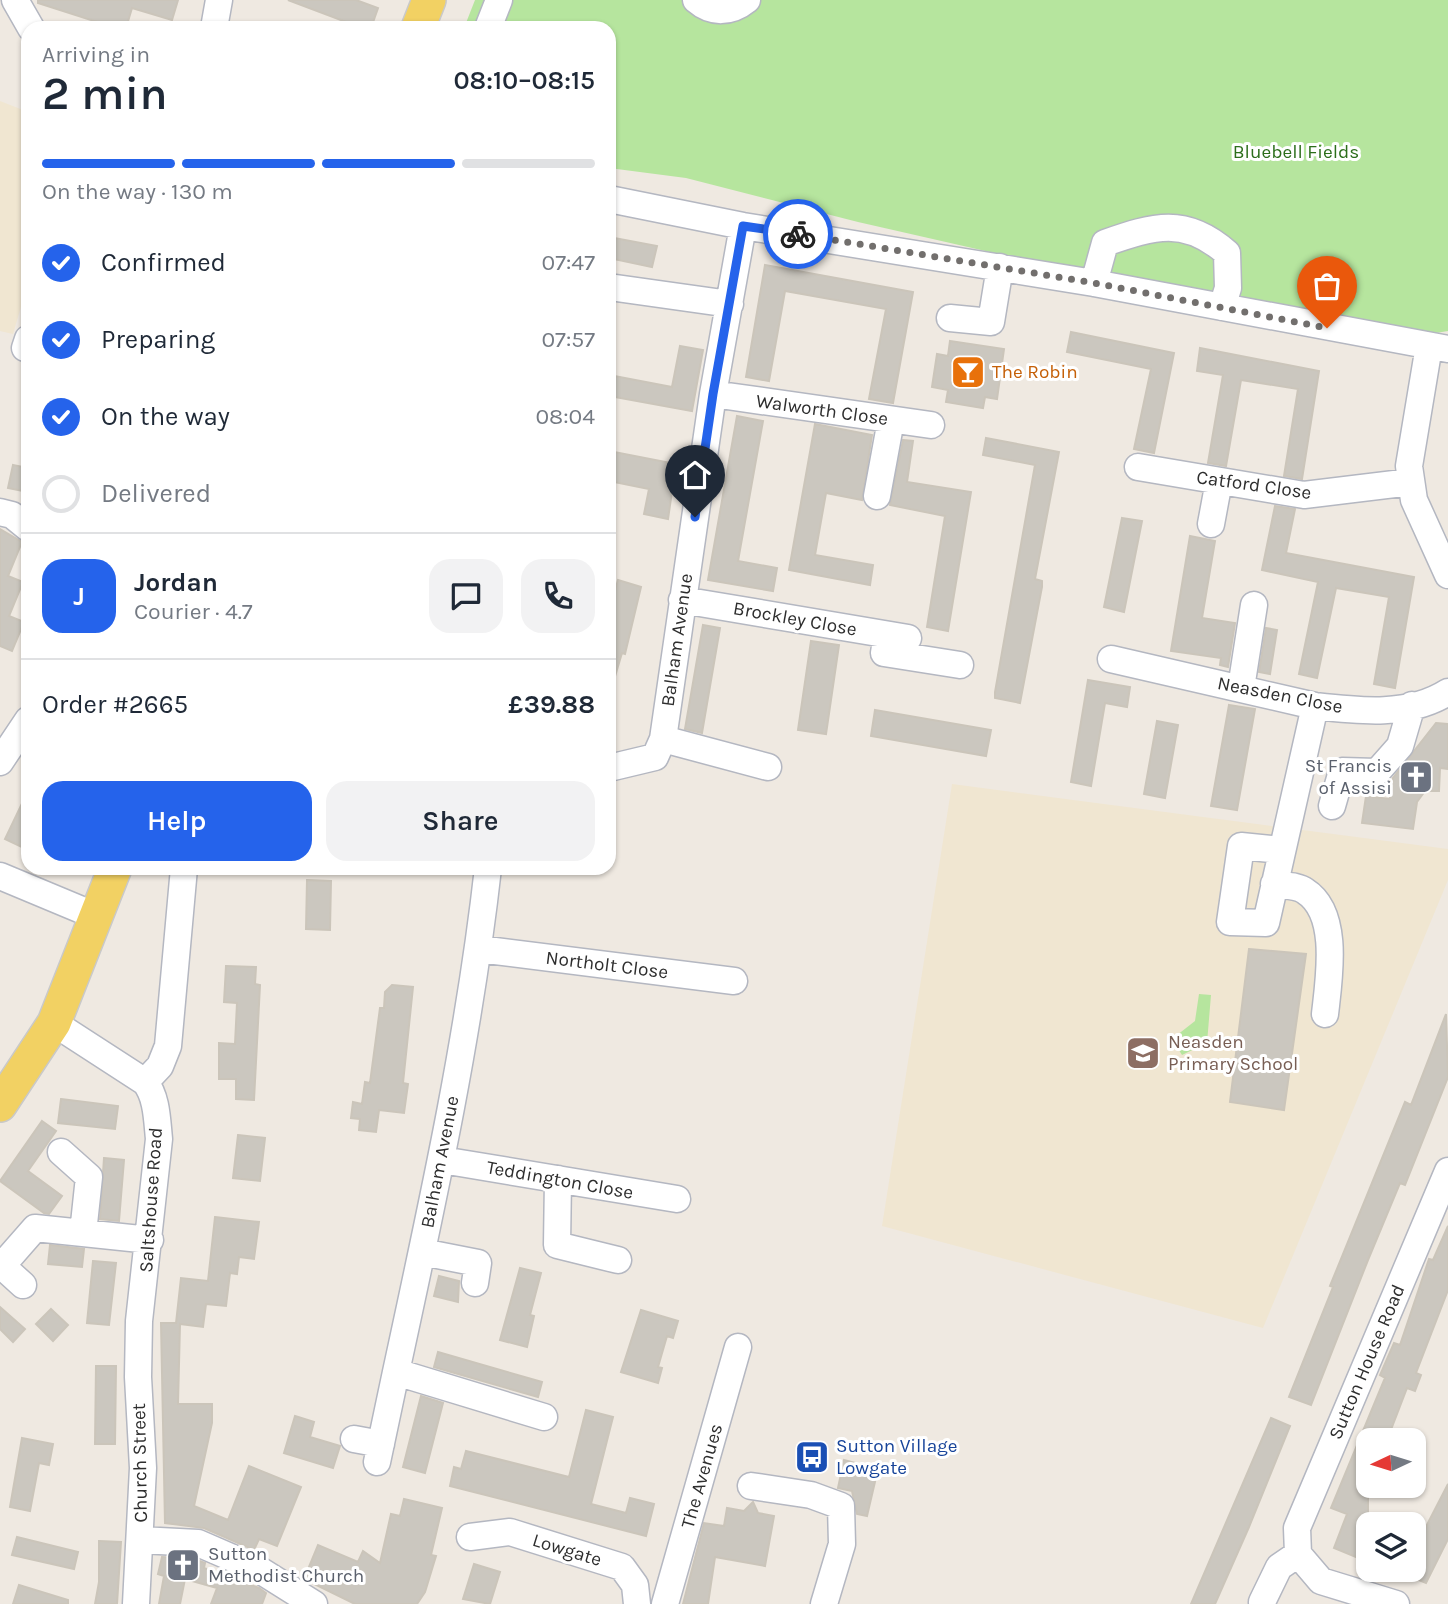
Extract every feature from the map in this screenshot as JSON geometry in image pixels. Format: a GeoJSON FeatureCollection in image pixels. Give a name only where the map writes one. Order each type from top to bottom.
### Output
{"type":"FeatureCollection","features":[{"type":"Feature","properties":{"kind":"main road"},"geometry":{"type":"LineString","coordinates":[[421,21],[429,0]]}},
{"type":"Feature","properties":{"kind":"main road"},"geometry":{"type":"LineString","coordinates":[[0,1105],[54,1023],[111,875]]}},
{"type":"Feature","properties":{"kind":"street"},"geometry":{"type":"LineString","coordinates":[[15,0],[27,21]]}},
{"type":"Feature","properties":{"kind":"street"},"geometry":{"type":"LineString","coordinates":[[215,21],[219,0]]}},
{"type":"Feature","properties":{"kind":"street"},"geometry":{"type":"LineString","coordinates":[[491,21],[499,0]]}},
{"type":"Feature","properties":{"kind":"street"},"geometry":{"type":"LineString","coordinates":[[696,0],[709,9],[722,11],[734,9],[747,0]]}},
{"type":"Feature","properties":{"kind":"street"},"geometry":{"type":"LineString","coordinates":[[616,200],[743,226],[1094,283],[1439,348],[1409,452],[1411,482],[1424,525],[1446,565]]}},
{"type":"Feature","properties":{"kind":"street","name":"Balham Avenue"},"geometry":{"type":"LineString","coordinates":[[663,739],[713,394],[743,226]]}},
{"type":"Feature","properties":{"kind":"street"},"geometry":{"type":"LineString","coordinates":[[1094,283],[1105,243],[1131,234],[1171,226],[1183,227],[1208,237],[1227,253],[1228,288],[1222,307]]}},
{"type":"Feature","properties":{"kind":"street"},"geometry":{"type":"LineString","coordinates":[[950,318],[991,322],[1000,267]]}},
{"type":"Feature","properties":{"kind":"street"},"geometry":{"type":"LineString","coordinates":[[616,288],[730,304]]}},
{"type":"Feature","properties":{"kind":"street","name":"Walworth Close"},"geometry":{"type":"LineString","coordinates":[[713,394],[931,425]]}},
{"type":"Feature","properties":{"kind":"street"},"geometry":{"type":"LineString","coordinates":[[877,496],[891,419]]}},
{"type":"Feature","properties":{"kind":"street","name":"Catford Close"},"geometry":{"type":"LineString","coordinates":[[1138,467],[1304,495],[1411,482]]}},
{"type":"Feature","properties":{"kind":"street"},"geometry":{"type":"LineString","coordinates":[[1211,524],[1219,481]]}},
{"type":"Feature","properties":{"kind":"street"},"geometry":{"type":"LineString","coordinates":[[0,512],[12,515],[21,522]]}},
{"type":"Feature","properties":{"kind":"street","name":"Brockley Close"},"geometry":{"type":"LineString","coordinates":[[682,600],[898,636],[884,653],[960,665]]}},
{"type":"Feature","properties":{"kind":"street"},"geometry":{"type":"LineString","coordinates":[[1241,688],[1254,605]]}},
{"type":"Feature","properties":{"kind":"street","name":"Neasden Close"},"geometry":{"type":"LineString","coordinates":[[1111,659],[1315,706],[1385,711],[1436,700],[1448,692]]}},
{"type":"Feature","properties":{"kind":"street"},"geometry":{"type":"LineString","coordinates":[[1332,806],[1342,771],[1377,772],[1401,746],[1412,705]]}},
{"type":"Feature","properties":{"kind":"street"},"geometry":{"type":"LineString","coordinates":[[1280,850],[1241,846],[1230,922],[1266,923],[1280,850],[1315,706]]}},
{"type":"Feature","properties":{"kind":"street"},"geometry":{"type":"LineString","coordinates":[[0,762],[21,730]]}},
{"type":"Feature","properties":{"kind":"street"},"geometry":{"type":"LineString","coordinates":[[616,766],[655,757],[663,739],[768,767]]}},
{"type":"Feature","properties":{"kind":"street"},"geometry":{"type":"LineString","coordinates":[[54,1023],[145,1082],[160,1066],[168,1046],[183,875]]}},
{"type":"Feature","properties":{"kind":"street","name":"Balham Avenue"},"geometry":{"type":"LineString","coordinates":[[354,1439],[379,1453],[442,1160],[479,949],[487,875]]}},
{"type":"Feature","properties":{"kind":"street"},"geometry":{"type":"LineString","coordinates":[[0,876],[96,915]]}},
{"type":"Feature","properties":{"kind":"street"},"geometry":{"type":"LineString","coordinates":[[1273,884],[1302,889],[1314,898],[1325,914],[1328,985],[1325,1014]]}},
{"type":"Feature","properties":{"kind":"street","name":"Northolt Close"},"geometry":{"type":"LineString","coordinates":[[479,949],[734,982]]}},
{"type":"Feature","properties":{"kind":"street","name":"Saltshouse Road"},"geometry":{"type":"LineString","coordinates":[[139,1321],[159,1139],[153,1100],[145,1082]]}},
{"type":"Feature","properties":{"kind":"street"},"geometry":{"type":"LineString","coordinates":[[61,1152],[89,1177],[83,1233]]}},
{"type":"Feature","properties":{"kind":"street","name":"Teddington Close"},"geometry":{"type":"LineString","coordinates":[[442,1160],[677,1199]]}},
{"type":"Feature","properties":{"kind":"street","name":"Sutton House Road"},"geometry":{"type":"LineString","coordinates":[[1298,1554],[1297,1528],[1448,1171]]}},
{"type":"Feature","properties":{"kind":"street"},"geometry":{"type":"LineString","coordinates":[[558,1179],[557,1245],[618,1260]]}},
{"type":"Feature","properties":{"kind":"street"},"geometry":{"type":"LineString","coordinates":[[23,1284],[1,1267],[35,1228],[150,1240]]}},
{"type":"Feature","properties":{"kind":"street"},"geometry":{"type":"LineString","coordinates":[[422,1252],[478,1264],[475,1283]]}},
{"type":"Feature","properties":{"kind":"street","name":"Church Street"},"geometry":{"type":"LineString","coordinates":[[136,1604],[143,1468],[138,1377],[139,1321]]}},
{"type":"Feature","properties":{"kind":"street","name":"The Avenues"},"geometry":{"type":"LineString","coordinates":[[665,1604],[738,1347]]}},
{"type":"Feature","properties":{"kind":"street"},"geometry":{"type":"LineString","coordinates":[[396,1372],[544,1416]]}},
{"type":"Feature","properties":{"kind":"street"},"geometry":{"type":"LineString","coordinates":[[751,1486],[811,1495],[841,1506],[842,1544],[824,1604]]}},
{"type":"Feature","properties":{"kind":"street","name":"Lowgate"},"geometry":{"type":"LineString","coordinates":[[470,1537],[510,1532],[622,1567],[635,1585],[637,1604]]}},
{"type":"Feature","properties":{"kind":"street"},"geometry":{"type":"LineString","coordinates":[[140,1540],[198,1543],[258,1569],[314,1604]]}},
{"type":"Feature","properties":{"kind":"street"},"geometry":{"type":"LineString","coordinates":[[1262,1602],[1279,1567],[1298,1554],[1321,1581],[1396,1604]]}},
{"type":"Feature","properties":{"kind":"shaded area"},"geometry":{"type":"Polygon","coordinates":[[[0,101],[21,109],[21,307],[13,334],[0,331],[0,101]]]}},
{"type":"Feature","properties":{"kind":"shaded area","name":"Neasden Primary School"},"geometry":{"type":"Polygon","coordinates":[[[952,784],[1448,849],[1448,880],[1263,1328],[882,1226],[952,784]]]}},
{"type":"Feature","properties":{"kind":"green space","name":"Bluebell Fields"},"geometry":{"type":"Polygon","coordinates":[[[475,0],[1448,0],[1448,331],[1436,333],[1025,260],[858,222],[686,178],[616,169],[616,21],[467,21],[475,0]]]}},
{"type":"Feature","properties":{"kind":"green space"},"geometry":{"type":"Polygon","coordinates":[[[1199,994],[1211,995],[1207,1043],[1182,1055],[1172,1039],[1195,1021],[1199,994]]]}},
{"type":"Feature","properties":{"kind":"building"},"geometry":{"type":"Polygon","coordinates":[[[38,0],[178,0],[172,20],[132,8],[128,21],[94,21],[38,3],[38,0]]]}},
{"type":"Feature","properties":{"kind":"building"},"geometry":{"type":"Polygon","coordinates":[[[288,0],[356,0],[378,8],[373,21],[344,21],[288,0]]]}},
{"type":"Feature","properties":{"kind":"building"},"geometry":{"type":"Polygon","coordinates":[[[616,238],[657,246],[652,267],[616,259],[616,238]]]}},
{"type":"Feature","properties":{"kind":"building"},"geometry":{"type":"Polygon","coordinates":[[[765,265],[913,292],[893,403],[869,399],[886,309],[785,291],[769,381],[746,377],[765,265]]]}},
{"type":"Feature","properties":{"kind":"building"},"geometry":{"type":"Polygon","coordinates":[[[1071,332],[1174,353],[1154,453],[1134,449],[1151,369],[1067,352],[1071,332]]]}},
{"type":"Feature","properties":{"kind":"building"},"geometry":{"type":"Polygon","coordinates":[[[950,341],[1004,349],[997,399],[985,397],[983,408],[946,402],[948,390],[932,387],[937,354],[948,356],[950,341]]]}},
{"type":"Feature","properties":{"kind":"building"},"geometry":{"type":"Polygon","coordinates":[[[680,346],[703,350],[692,411],[616,397],[616,376],[672,387],[680,346]]]}},
{"type":"Feature","properties":{"kind":"building"},"geometry":{"type":"Polygon","coordinates":[[[1200,348],[1319,371],[1302,479],[1284,476],[1298,389],[1241,380],[1226,466],[1208,463],[1223,375],[1197,371],[1200,348]]]}},
{"type":"Feature","properties":{"kind":"building"},"geometry":{"type":"Polygon","coordinates":[[[737,416],[763,421],[738,561],[777,568],[773,591],[708,580],[737,416]]]}},
{"type":"Feature","properties":{"kind":"building"},"geometry":{"type":"Polygon","coordinates":[[[815,424],[872,435],[862,500],[826,493],[815,555],[873,565],[870,585],[789,570],[815,424]]]}},
{"type":"Feature","properties":{"kind":"building"},"geometry":{"type":"Polygon","coordinates":[[[986,438],[1059,452],[1035,579],[1042,581],[1042,587],[1020,703],[995,698],[995,692],[1035,465],[983,455],[986,438]]]}},
{"type":"Feature","properties":{"kind":"building"},"geometry":{"type":"Polygon","coordinates":[[[903,440],[913,441],[907,482],[971,492],[948,631],[927,627],[945,516],[890,505],[903,440]]]}},
{"type":"Feature","properties":{"kind":"building"},"geometry":{"type":"Polygon","coordinates":[[[616,452],[676,464],[668,519],[644,514],[649,489],[616,482],[616,452]]]}},
{"type":"Feature","properties":{"kind":"building"},"geometry":{"type":"Polygon","coordinates":[[[13,465],[21,467],[21,491],[8,488],[13,465]]]}},
{"type":"Feature","properties":{"kind":"building"},"geometry":{"type":"Polygon","coordinates":[[[1275,506],[1295,509],[1286,553],[1414,577],[1395,688],[1374,684],[1389,597],[1336,588],[1317,678],[1299,674],[1318,582],[1262,570],[1275,506]]]}},
{"type":"Feature","properties":{"kind":"building"},"geometry":{"type":"Polygon","coordinates":[[[1122,518],[1142,521],[1124,612],[1104,607],[1122,518]]]}},
{"type":"Feature","properties":{"kind":"building"},"geometry":{"type":"Polygon","coordinates":[[[0,529],[21,541],[8,576],[21,581],[9,616],[21,621],[21,629],[12,651],[0,646],[0,529]]]}},
{"type":"Feature","properties":{"kind":"building"},"geometry":{"type":"Polygon","coordinates":[[[1190,536],[1215,541],[1202,618],[1235,623],[1228,667],[1220,665],[1221,658],[1171,651],[1190,536]]]}},
{"type":"Feature","properties":{"kind":"building"},"geometry":{"type":"Polygon","coordinates":[[[618,580],[641,587],[625,654],[622,653],[616,673],[618,580]]]}},
{"type":"Feature","properties":{"kind":"building"},"geometry":{"type":"Polygon","coordinates":[[[703,625],[720,628],[702,733],[685,729],[703,625]]]}},
{"type":"Feature","properties":{"kind":"building"},"geometry":{"type":"Polygon","coordinates":[[[1266,628],[1277,630],[1270,674],[1259,672],[1266,628]]]}},
{"type":"Feature","properties":{"kind":"building"},"geometry":{"type":"Polygon","coordinates":[[[811,641],[839,645],[826,734],[798,730],[811,641]]]}},
{"type":"Feature","properties":{"kind":"building"},"geometry":{"type":"Polygon","coordinates":[[[1088,680],[1130,687],[1127,707],[1105,703],[1091,786],[1071,782],[1088,680]]]}},
{"type":"Feature","properties":{"kind":"building"},"geometry":{"type":"Polygon","coordinates":[[[1229,705],[1255,709],[1237,810],[1211,806],[1229,705]]]}},
{"type":"Feature","properties":{"kind":"building"},"geometry":{"type":"Polygon","coordinates":[[[875,710],[991,730],[986,756],[871,736],[875,710]]]}},
{"type":"Feature","properties":{"kind":"building"},"geometry":{"type":"Polygon","coordinates":[[[1157,721],[1178,725],[1165,798],[1144,794],[1157,721]]]}},
{"type":"Feature","properties":{"kind":"building","name":"St Francis of Assisi"},"geometry":{"type":"Polygon","coordinates":[[[1436,723],[1448,724],[1448,769],[1440,768],[1439,791],[1425,791],[1417,802],[1413,829],[1362,823],[1366,796],[1390,799],[1393,778],[1436,723]]]}},
{"type":"Feature","properties":{"kind":"building"},"geometry":{"type":"Polygon","coordinates":[[[21,806],[21,847],[5,839],[21,806]]]}},
{"type":"Feature","properties":{"kind":"building"},"geometry":{"type":"Polygon","coordinates":[[[307,880],[331,881],[330,930],[306,929],[307,880]]]}},
{"type":"Feature","properties":{"kind":"building"},"geometry":{"type":"Polygon","coordinates":[[[1249,949],[1306,954],[1284,1110],[1230,1102],[1249,949]]]}},
{"type":"Feature","properties":{"kind":"building"},"geometry":{"type":"Polygon","coordinates":[[[226,966],[256,967],[255,984],[260,985],[254,1100],[236,1099],[236,1079],[219,1079],[219,1043],[235,1044],[237,1003],[224,1002],[226,966]]]}},
{"type":"Feature","properties":{"kind":"building"},"geometry":{"type":"Polygon","coordinates":[[[392,985],[413,987],[403,1083],[408,1084],[404,1113],[379,1110],[376,1132],[359,1130],[360,1119],[351,1118],[353,1102],[362,1104],[365,1082],[370,1083],[380,1008],[384,1008],[385,992],[392,985]]]}},
{"type":"Feature","properties":{"kind":"building"},"geometry":{"type":"Polygon","coordinates":[[[1446,1014],[1448,1077],[1405,1185],[1400,1183],[1311,1405],[1289,1397],[1333,1287],[1330,1286],[1405,1102],[1411,1105],[1446,1014]]]}},
{"type":"Feature","properties":{"kind":"building"},"geometry":{"type":"Polygon","coordinates":[[[61,1099],[118,1106],[115,1129],[58,1123],[61,1099]]]}},
{"type":"Feature","properties":{"kind":"building"},"geometry":{"type":"Polygon","coordinates":[[[42,1121],[56,1131],[28,1171],[62,1196],[49,1214],[0,1181],[42,1121]]]}},
{"type":"Feature","properties":{"kind":"building"},"geometry":{"type":"Polygon","coordinates":[[[238,1135],[265,1138],[260,1181],[233,1178],[238,1135]]]}},
{"type":"Feature","properties":{"kind":"building"},"geometry":{"type":"Polygon","coordinates":[[[104,1158],[124,1160],[119,1221],[100,1219],[104,1158]]]}},
{"type":"Feature","properties":{"kind":"building"},"geometry":{"type":"Polygon","coordinates":[[[215,1217],[259,1222],[254,1259],[239,1257],[237,1274],[230,1273],[226,1306],[206,1304],[203,1327],[180,1324],[178,1404],[212,1404],[212,1423],[194,1506],[228,1520],[249,1466],[301,1487],[277,1546],[259,1539],[254,1550],[204,1528],[165,1523],[161,1323],[176,1323],[181,1278],[208,1281],[215,1217]]]}},
{"type":"Feature","properties":{"kind":"building"},"geometry":{"type":"Polygon","coordinates":[[[1448,1226],[1448,1290],[1416,1373],[1421,1375],[1415,1391],[1407,1388],[1392,1428],[1364,1428],[1385,1378],[1380,1375],[1394,1343],[1400,1345],[1429,1259],[1433,1260],[1448,1226]]]}},
{"type":"Feature","properties":{"kind":"building"},"geometry":{"type":"Polygon","coordinates":[[[50,1245],[84,1249],[82,1267],[48,1264],[50,1245]]]}},
{"type":"Feature","properties":{"kind":"building"},"geometry":{"type":"Polygon","coordinates":[[[93,1261],[116,1263],[109,1325],[87,1323],[93,1261]]]}},
{"type":"Feature","properties":{"kind":"building"},"geometry":{"type":"Polygon","coordinates":[[[520,1268],[541,1273],[530,1315],[534,1316],[527,1347],[500,1340],[520,1268]]]}},
{"type":"Feature","properties":{"kind":"building"},"geometry":{"type":"Polygon","coordinates":[[[439,1276],[459,1281],[458,1302],[434,1296],[439,1276]]]}},
{"type":"Feature","properties":{"kind":"building"},"geometry":{"type":"Polygon","coordinates":[[[0,1307],[25,1329],[13,1342],[0,1329],[0,1307]]]}},
{"type":"Feature","properties":{"kind":"building"},"geometry":{"type":"Polygon","coordinates":[[[51,1309],[68,1325],[53,1341],[36,1324],[51,1309]]]}},
{"type":"Feature","properties":{"kind":"building"},"geometry":{"type":"Polygon","coordinates":[[[641,1310],[678,1321],[673,1338],[667,1336],[658,1367],[662,1368],[658,1383],[621,1372],[641,1310]]]}},
{"type":"Feature","properties":{"kind":"building"},"geometry":{"type":"Polygon","coordinates":[[[438,1352],[542,1382],[538,1397],[434,1367],[438,1352]]]}},
{"type":"Feature","properties":{"kind":"building"},"geometry":{"type":"Polygon","coordinates":[[[96,1366],[116,1366],[115,1444],[95,1444],[96,1366]]]}},
{"type":"Feature","properties":{"kind":"building"},"geometry":{"type":"Polygon","coordinates":[[[421,1396],[443,1403],[425,1473],[403,1467],[421,1396]]]}},
{"type":"Feature","properties":{"kind":"building"},"geometry":{"type":"Polygon","coordinates":[[[586,1410],[613,1417],[591,1504],[626,1513],[630,1498],[654,1504],[646,1536],[450,1486],[454,1467],[461,1469],[466,1451],[569,1477],[586,1410]]]}},
{"type":"Feature","properties":{"kind":"building"},"geometry":{"type":"Polygon","coordinates":[[[295,1416],[314,1422],[310,1437],[340,1446],[333,1468],[284,1453],[295,1416]]]}},
{"type":"Feature","properties":{"kind":"building"},"geometry":{"type":"Polygon","coordinates":[[[1271,1418],[1290,1426],[1249,1527],[1215,1604],[1191,1604],[1271,1418]]]}},
{"type":"Feature","properties":{"kind":"building"},"geometry":{"type":"Polygon","coordinates":[[[22,1438],[53,1444],[49,1465],[39,1463],[30,1511],[10,1507],[22,1438]]]}},
{"type":"Feature","properties":{"kind":"building"},"geometry":{"type":"Polygon","coordinates":[[[1356,1448],[1356,1498],[1368,1498],[1368,1512],[1356,1512],[1356,1557],[1334,1548],[1347,1514],[1331,1508],[1356,1448]]]}},
{"type":"Feature","properties":{"kind":"building"},"geometry":{"type":"Polygon","coordinates":[[[844,1460],[878,1469],[867,1516],[857,1514],[852,1491],[838,1488],[844,1460]]]}},
{"type":"Feature","properties":{"kind":"building"},"geometry":{"type":"Polygon","coordinates":[[[1448,1484],[1448,1539],[1426,1583],[1424,1582],[1426,1582],[1426,1527],[1448,1484]]]}},
{"type":"Feature","properties":{"kind":"building"},"geometry":{"type":"Polygon","coordinates":[[[404,1499],[442,1508],[431,1555],[436,1556],[425,1592],[417,1604],[355,1604],[304,1579],[318,1545],[358,1562],[363,1551],[380,1563],[391,1514],[400,1516],[404,1499]]]}},
{"type":"Feature","properties":{"kind":"building"},"geometry":{"type":"Polygon","coordinates":[[[753,1502],[758,1513],[774,1516],[765,1566],[715,1557],[708,1604],[683,1604],[704,1523],[724,1526],[727,1508],[744,1511],[753,1502]]]}},
{"type":"Feature","properties":{"kind":"building"},"geometry":{"type":"Polygon","coordinates":[[[17,1537],[78,1552],[74,1569],[12,1555],[17,1537]]]}},
{"type":"Feature","properties":{"kind":"building"},"geometry":{"type":"Polygon","coordinates":[[[99,1541],[121,1542],[117,1604],[95,1604],[99,1582],[99,1541]]]}},
{"type":"Feature","properties":{"kind":"building"},"geometry":{"type":"Polygon","coordinates":[[[162,1557],[194,1559],[205,1563],[204,1568],[259,1588],[266,1593],[262,1604],[211,1604],[217,1588],[185,1579],[180,1604],[159,1604],[164,1576],[158,1574],[162,1557]]]}},
{"type":"Feature","properties":{"kind":"building"},"geometry":{"type":"Polygon","coordinates":[[[474,1564],[500,1572],[490,1604],[463,1599],[474,1564]]]}},
{"type":"Feature","properties":{"kind":"building"},"geometry":{"type":"Polygon","coordinates":[[[19,1585],[68,1600],[68,1604],[13,1604],[19,1585]]]}},
{"type":"Feature","properties":{"kind":"way so far"},"geometry":{"type":"LineString","coordinates":[[798,234],[1094,283],[1327,328]]}},
{"type":"Feature","properties":{"kind":"place","name":"The Robin"},"geometry":{"type":"Point","coordinates":[968,372]}},
{"type":"Feature","properties":{"kind":"place","name":"St Francis of Assisi"},"geometry":{"type":"Point","coordinates":[1416,777]}},
{"type":"Feature","properties":{"kind":"place","name":"Neasden Primary School"},"geometry":{"type":"Point","coordinates":[1143,1053]}},
{"type":"Feature","properties":{"kind":"place","name":"Sutton Village Lowgate"},"geometry":{"type":"Point","coordinates":[812,1457]}},
{"type":"Feature","properties":{"kind":"place","name":"Sutton Methodist Church"},"geometry":{"type":"Point","coordinates":[183,1565]}},
{"type":"Feature","properties":{"kind":"route"},"geometry":{"type":"LineString","coordinates":[[695,517],[713,394],[743,226],[798,234]]}}]}
